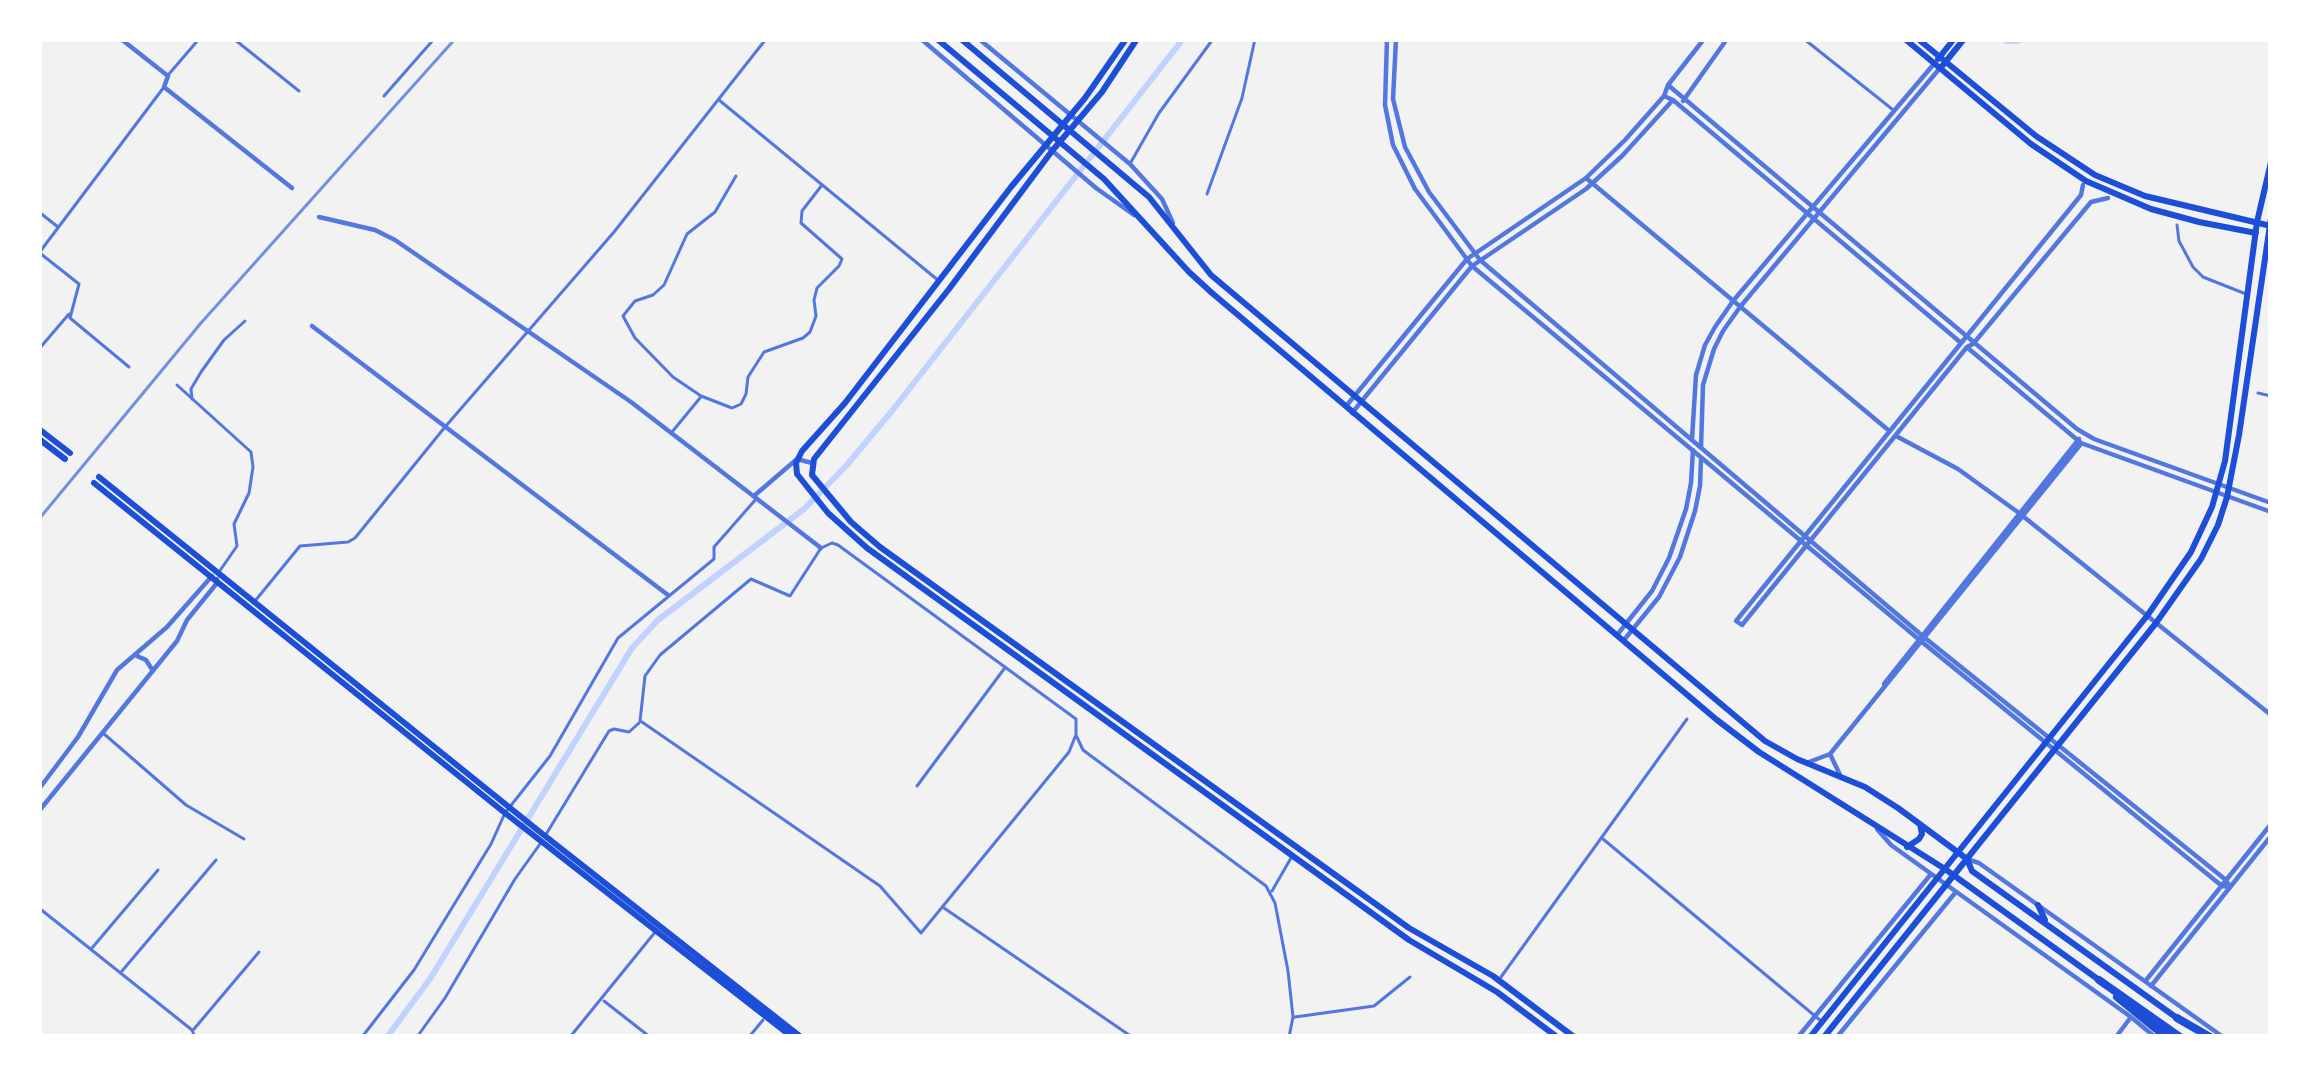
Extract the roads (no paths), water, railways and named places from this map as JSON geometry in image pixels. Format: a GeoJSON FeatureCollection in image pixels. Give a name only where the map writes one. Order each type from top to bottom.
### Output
{"type":"FeatureCollection","features":[{"type":"Feature","properties":{"kind":"highway"},"geometry":{"type":"LineString","coordinates":[[2099,980],[2166,1037]]}},
{"type":"Feature","properties":{"kind":"highway"},"geometry":{"type":"LineString","coordinates":[[2099,980],[2180,1037]]}},
{"type":"Feature","properties":{"kind":"highway"},"geometry":{"type":"LineString","coordinates":[[2176,1018],[2207,1037]]}},
{"type":"Feature","properties":{"kind":"main road"},"geometry":{"type":"LineString","coordinates":[[937,39],[1104,179],[1212,293],[1759,752],[1945,869],[2099,980]]}},
{"type":"Feature","properties":{"kind":"main road"},"geometry":{"type":"LineString","coordinates":[[961,39],[1150,197],[1211,275],[1765,741],[1884,799],[1967,859],[1972,871],[2176,1018]]}},
{"type":"Feature","properties":{"kind":"main road"},"geometry":{"type":"LineString","coordinates":[[1126,39],[1070,130],[1049,148],[797,460],[796,474],[867,548],[1409,940],[1497,992],[1557,1037]]}},
{"type":"Feature","properties":{"kind":"main road"},"geometry":{"type":"LineString","coordinates":[[1077,120],[1137,39]]}},
{"type":"Feature","properties":{"kind":"main road"},"geometry":{"type":"LineString","coordinates":[[1810,1037],[1819,1019],[2048,740],[2191,553],[2223,491],[2239,435],[2269,236],[2270,223],[2144,196],[2095,175],[1905,39]]}},
{"type":"Feature","properties":{"kind":"main road"},"geometry":{"type":"LineString","coordinates":[[1918,39],[2031,144],[2086,181],[2151,209],[2269,236]]}},
{"type":"Feature","properties":{"kind":"main road"},"geometry":{"type":"LineString","coordinates":[[1940,62],[1961,39]]}},
{"type":"Feature","properties":{"kind":"main road"},"geometry":{"type":"LineString","coordinates":[[1049,148],[950,290],[812,463],[814,479],[850,522],[890,555],[1409,928],[1493,976],[1574,1037]]}},
{"type":"Feature","properties":{"kind":"main road"},"geometry":{"type":"LineString","coordinates":[[1823,1037],[2156,623],[2201,559],[2218,525],[2255,233],[2271,162]]}},
{"type":"Feature","properties":{"kind":"main road"},"geometry":{"type":"LineString","coordinates":[[39,429],[68,456],[39,439]]}},
{"type":"Feature","properties":{"kind":"main road"},"geometry":{"type":"LineString","coordinates":[[96,480],[207,562],[215,578],[801,1037]]}},
{"type":"Feature","properties":{"kind":"main road"},"geometry":{"type":"LineString","coordinates":[[215,578],[254,602],[507,810]]}},
{"type":"Feature","properties":{"kind":"main road"},"geometry":{"type":"LineString","coordinates":[[1907,847],[1916,844],[1922,834],[1920,824]]}},
{"type":"Feature","properties":{"kind":"main road"},"geometry":{"type":"LineString","coordinates":[[2038,905],[2047,923]]}},
{"type":"Feature","properties":{"kind":"main road"},"geometry":{"type":"LineString","coordinates":[[768,1014],[792,1037]]}},
{"type":"Feature","properties":{"kind":"street"},"geometry":{"type":"LineString","coordinates":[[122,39],[168,76]]}},
{"type":"Feature","properties":{"kind":"street"},"geometry":{"type":"LineString","coordinates":[[129,367],[70,318],[79,284],[39,253],[199,39]]}},
{"type":"Feature","properties":{"kind":"street"},"geometry":{"type":"LineString","coordinates":[[234,39],[299,91]]}},
{"type":"Feature","properties":{"kind":"street"},"geometry":{"type":"LineString","coordinates":[[384,96],[434,39]]}},
{"type":"Feature","properties":{"kind":"street"},"geometry":{"type":"LineString","coordinates":[[254,602],[301,546],[355,538],[614,232],[766,39]]}},
{"type":"Feature","properties":{"kind":"street"},"geometry":{"type":"LineString","coordinates":[[921,39],[1096,188],[1147,225]]}},
{"type":"Feature","properties":{"kind":"street"},"geometry":{"type":"LineString","coordinates":[[979,39],[1130,164],[1162,200],[1174,227]]}},
{"type":"Feature","properties":{"kind":"street"},"geometry":{"type":"LineString","coordinates":[[1130,164],[1159,112],[1213,39]]}},
{"type":"Feature","properties":{"kind":"street"},"geometry":{"type":"LineString","coordinates":[[1208,194],[1242,98],[1255,39]]}},
{"type":"Feature","properties":{"kind":"street"},"geometry":{"type":"LineString","coordinates":[[1387,39],[1385,105],[1393,145],[1415,190],[1472,266],[2226,884]]}},
{"type":"Feature","properties":{"kind":"street"},"geometry":{"type":"LineString","coordinates":[[1396,39],[1394,99],[1405,147],[1429,192],[1474,253],[1692,442],[1701,459],[1805,541]]}},
{"type":"Feature","properties":{"kind":"street"},"geometry":{"type":"LineString","coordinates":[[1358,399],[1466,259],[1586,178],[1664,96],[1704,39]]}},
{"type":"Feature","properties":{"kind":"street"},"geometry":{"type":"LineString","coordinates":[[1684,101],[1727,39]]}},
{"type":"Feature","properties":{"kind":"street"},"geometry":{"type":"LineString","coordinates":[[1804,39],[1894,110]]}},
{"type":"Feature","properties":{"kind":"street"},"geometry":{"type":"LineString","coordinates":[[1692,442],[1694,387],[1709,337],[1894,110],[1940,62]]}},
{"type":"Feature","properties":{"kind":"street"},"geometry":{"type":"LineString","coordinates":[[1629,627],[1675,544],[1697,451],[1706,374],[1718,340],[1940,62]]}},
{"type":"Feature","properties":{"kind":"street"},"geometry":{"type":"LineString","coordinates":[[1668,85],[2080,441],[2271,503]]}},
{"type":"Feature","properties":{"kind":"street"},"geometry":{"type":"LineString","coordinates":[[164,87],[292,188]]}},
{"type":"Feature","properties":{"kind":"street"},"geometry":{"type":"LineString","coordinates":[[1664,96],[1810,210]]}},
{"type":"Feature","properties":{"kind":"street"},"geometry":{"type":"LineString","coordinates":[[718,99],[940,282]]}},
{"type":"Feature","properties":{"kind":"street"},"geometry":{"type":"LineString","coordinates":[[1673,100],[1684,101]]}},
{"type":"Feature","properties":{"kind":"street"},"geometry":{"type":"LineString","coordinates":[[1349,410],[1472,266],[1592,184],[1673,100]]}},
{"type":"Feature","properties":{"kind":"street"},"geometry":{"type":"LineString","coordinates":[[736,176],[716,212],[687,234],[664,286],[635,301],[623,316],[656,362],[701,396],[732,408],[741,404],[748,377],[764,352],[810,332],[817,288],[842,259],[802,223],[802,211],[822,185]]}},
{"type":"Feature","properties":{"kind":"street"},"geometry":{"type":"LineString","coordinates":[[1586,178],[1892,433],[1958,469],[2021,515],[2271,715]]}},
{"type":"Feature","properties":{"kind":"street"},"geometry":{"type":"LineString","coordinates":[[1739,623],[1966,343],[2081,195],[2083,185]]}},
{"type":"Feature","properties":{"kind":"street"},"geometry":{"type":"LineString","coordinates":[[1966,343],[2091,202],[2108,198]]}},
{"type":"Feature","properties":{"kind":"street"},"geometry":{"type":"LineString","coordinates":[[39,212],[59,229]]}},
{"type":"Feature","properties":{"kind":"street"},"geometry":{"type":"LineString","coordinates":[[320,217],[387,235],[530,330],[821,548]]}},
{"type":"Feature","properties":{"kind":"street"},"geometry":{"type":"LineString","coordinates":[[2177,225],[2179,241],[2193,268],[2203,277],[2248,295]]}},
{"type":"Feature","properties":{"kind":"street"},"geometry":{"type":"LineString","coordinates":[[39,349],[70,312]]}},
{"type":"Feature","properties":{"kind":"street"},"geometry":{"type":"LineString","coordinates":[[193,401],[191,389],[201,372],[244,321]]}},
{"type":"Feature","properties":{"kind":"street"},"geometry":{"type":"LineString","coordinates":[[312,326],[668,595]]}},
{"type":"Feature","properties":{"kind":"street"},"geometry":{"type":"LineString","coordinates":[[1966,343],[2085,435],[2271,512]]}},
{"type":"Feature","properties":{"kind":"street"},"geometry":{"type":"LineString","coordinates":[[39,811],[177,641],[237,546],[234,524],[248,496],[253,467],[246,446],[177,385]]}},
{"type":"Feature","properties":{"kind":"street"},"geometry":{"type":"LineString","coordinates":[[2258,393],[2271,396]]}},
{"type":"Feature","properties":{"kind":"street"},"geometry":{"type":"LineString","coordinates":[[671,434],[701,396]]}},
{"type":"Feature","properties":{"kind":"street"},"geometry":{"type":"LineString","coordinates":[[1808,762],[1830,754],[2085,435]]}},
{"type":"Feature","properties":{"kind":"street"},"geometry":{"type":"LineString","coordinates":[[1621,637],[1659,596],[1680,557],[1700,486],[1701,459]]}},
{"type":"Feature","properties":{"kind":"street"},"geometry":{"type":"LineString","coordinates":[[362,1037],[414,970],[507,810],[550,756],[618,638],[714,559],[714,547],[756,496],[797,460],[812,463]]}},
{"type":"Feature","properties":{"kind":"street"},"geometry":{"type":"LineString","coordinates":[[417,1037],[609,730],[629,733],[640,721],[645,676],[659,655],[751,579],[790,596],[821,548],[832,543],[840,546],[1076,719],[1076,735],[1069,752],[920,933],[880,886],[640,721]]}},
{"type":"Feature","properties":{"kind":"street"},"geometry":{"type":"LineString","coordinates":[[39,789],[83,730],[117,670],[215,578]]}},
{"type":"Feature","properties":{"kind":"street"},"geometry":{"type":"LineString","coordinates":[[132,657],[141,656],[153,671]]}},
{"type":"Feature","properties":{"kind":"street"},"geometry":{"type":"LineString","coordinates":[[917,786],[1005,668]]}},
{"type":"Feature","properties":{"kind":"street"},"geometry":{"type":"LineString","coordinates":[[1501,977],[1688,718]]}},
{"type":"Feature","properties":{"kind":"street"},"geometry":{"type":"LineString","coordinates":[[102,732],[186,805],[244,839]]}},
{"type":"Feature","properties":{"kind":"street"},"geometry":{"type":"LineString","coordinates":[[1076,735],[1083,750],[1271,892],[1288,971],[1293,1017],[1289,1037]]}},
{"type":"Feature","properties":{"kind":"street"},"geometry":{"type":"LineString","coordinates":[[1830,754],[1840,775]]}},
{"type":"Feature","properties":{"kind":"street"},"geometry":{"type":"LineString","coordinates":[[61,763],[70,770]]}},
{"type":"Feature","properties":{"kind":"street"},"geometry":{"type":"LineString","coordinates":[[2148,983],[2271,824]]}},
{"type":"Feature","properties":{"kind":"street"},"geometry":{"type":"LineString","coordinates":[[1875,828],[1891,845],[2155,1037]]}},
{"type":"Feature","properties":{"kind":"street"},"geometry":{"type":"LineString","coordinates":[[2226,884],[2271,836]]}},
{"type":"Feature","properties":{"kind":"street"},"geometry":{"type":"LineString","coordinates":[[1602,838],[1819,1019],[1798,1037]]}},
{"type":"Feature","properties":{"kind":"street"},"geometry":{"type":"LineString","coordinates":[[1271,892],[1292,856]]}},
{"type":"Feature","properties":{"kind":"street"},"geometry":{"type":"LineString","coordinates":[[1967,859],[1979,862],[2223,1037]]}},
{"type":"Feature","properties":{"kind":"street"},"geometry":{"type":"LineString","coordinates":[[121,972],[216,860]]}},
{"type":"Feature","properties":{"kind":"street"},"geometry":{"type":"LineString","coordinates":[[91,950],[158,870]]}},
{"type":"Feature","properties":{"kind":"street"},"geometry":{"type":"LineString","coordinates":[[1837,1037],[1956,892]]}},
{"type":"Feature","properties":{"kind":"street"},"geometry":{"type":"LineString","coordinates":[[943,907],[1132,1037]]}},
{"type":"Feature","properties":{"kind":"street"},"geometry":{"type":"LineString","coordinates":[[39,908],[195,1037]]}},
{"type":"Feature","properties":{"kind":"street"},"geometry":{"type":"LineString","coordinates":[[570,1037],[658,929]]}},
{"type":"Feature","properties":{"kind":"street"},"geometry":{"type":"LineString","coordinates":[[192,1030],[259,952]]}},
{"type":"Feature","properties":{"kind":"street"},"geometry":{"type":"LineString","coordinates":[[1293,1017],[1374,1006],[1410,977]]}},
{"type":"Feature","properties":{"kind":"street"},"geometry":{"type":"LineString","coordinates":[[602,999],[650,1037]]}},
{"type":"Feature","properties":{"kind":"street"},"geometry":{"type":"LineString","coordinates":[[749,1037],[768,1014]]}},
{"type":"Feature","properties":{"kind":"street"},"geometry":{"type":"LineString","coordinates":[[2116,1037],[2131,1017]]}},
{"type":"Feature","properties":{"kind":"waterway"},"geometry":{"type":"LineString","coordinates":[[387,1037],[430,979],[632,648],[658,620],[804,509],[846,466],[1183,39]]}},
{"type":"Feature","properties":{"kind":"waterway"},"geometry":{"type":"LineString","coordinates":[[2007,39],[2018,39]]}},
{"type":"Feature","properties":{"kind":"railway"},"geometry":{"type":"LineString","coordinates":[[39,519],[201,323],[455,39]]}}]}
